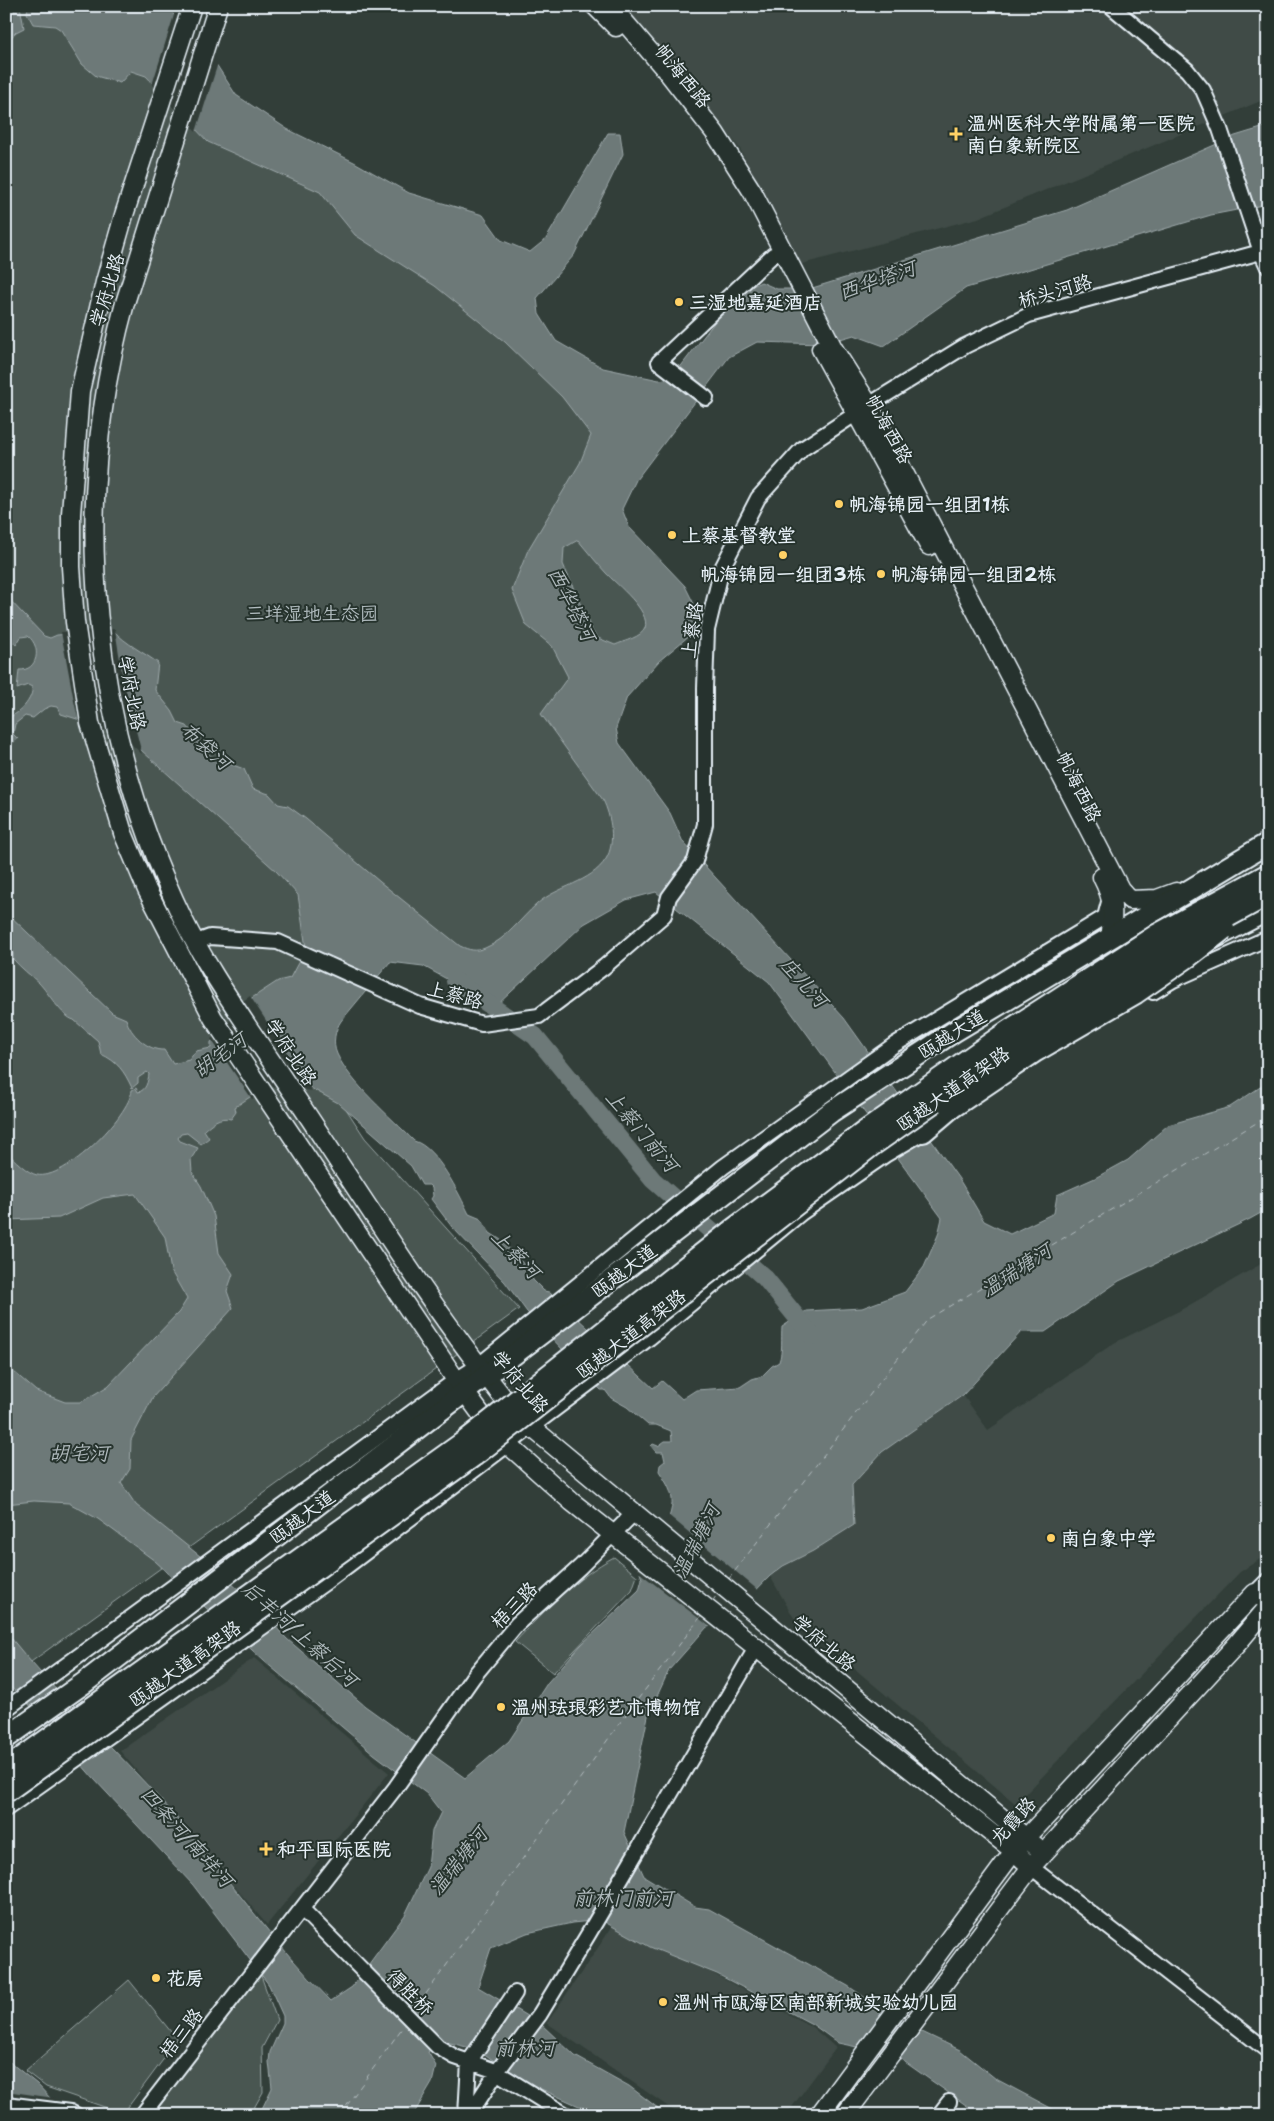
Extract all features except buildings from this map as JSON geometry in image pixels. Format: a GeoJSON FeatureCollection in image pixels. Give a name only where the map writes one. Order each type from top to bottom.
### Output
{"type":"FeatureCollection","features":[{"type":"Feature","properties":{"kind":"highway","name":"瓯越大道"},"geometry":{"type":"LineString","coordinates":[[6,1738],[26,1724],[178,1598],[387,1451],[460,1386],[533,1340],[710,1205],[842,1094],[883,1078],[955,1031],[1268,843]]}},
{"type":"Feature","properties":{"kind":"highway","name":"瓯越大道高架路"},"geometry":{"type":"LineString","coordinates":[[6,1769],[465,1441],[732,1230],[872,1127],[1008,1031],[1158,934],[1268,874]]}},
{"type":"Feature","properties":{"kind":"highway","name":"瓯越大道高架路"},"geometry":{"type":"LineString","coordinates":[[6,1792],[474,1456],[870,1146],[1017,1044],[1167,950],[1268,895]]}},
{"type":"Feature","properties":{"kind":"highway"},"geometry":{"type":"LineString","coordinates":[[923,1132],[950,1109],[1036,1051],[1136,993],[1188,957],[1268,895]]}},
{"type":"Feature","properties":{"kind":"highway"},"geometry":{"type":"LineString","coordinates":[[6,1786],[56,1762],[104,1728],[216,1636],[301,1574],[524,1422],[567,1378],[610,1342],[701,1267],[832,1166],[880,1148],[911,1115],[1021,1052],[1124,986],[1268,910]]}},
{"type":"Feature","properties":{"kind":"highway"},"geometry":{"type":"LineString","coordinates":[[6,1730],[81,1679]]}},
{"type":"Feature","properties":{"kind":"main road","name":"学府北路"},"geometry":{"type":"LineString","coordinates":[[192,6],[124,216],[103,291],[80,391],[71,514],[75,622],[90,722],[123,833],[147,890],[213,1018],[282,1118],[460,1386],[501,1439],[572,1502],[1032,1867]]}},
{"type":"Feature","properties":{"kind":"main road","name":"学府北路"},"geometry":{"type":"LineString","coordinates":[[218,6],[112,349],[104,395],[97,457],[94,517],[98,617],[106,675],[126,767],[160,865],[183,919],[233,1003],[380,1225],[482,1371],[524,1422],[1044,1853]]}},
{"type":"Feature","properties":{"kind":"main road","name":"帆海西路"},"geometry":{"type":"LineString","coordinates":[[595,6],[612,22],[706,139],[778,254]]}},
{"type":"Feature","properties":{"kind":"main road","name":"帆海西路"},"geometry":{"type":"LineString","coordinates":[[611,6],[669,74],[715,133],[752,191],[792,283],[862,409],[1011,701],[1116,892]]}},
{"type":"Feature","properties":{"kind":"main road"},"geometry":{"type":"LineString","coordinates":[[1110,938],[1116,892],[1130,900],[1157,899],[1192,886],[1242,860]]}},
{"type":"Feature","properties":{"kind":"main road","name":"龙霞路"},"geometry":{"type":"LineString","coordinates":[[819,2115],[1014,1851],[1255,1593]]}},
{"type":"Feature","properties":{"kind":"main road"},"geometry":{"type":"LineString","coordinates":[[845,2115],[1032,1867],[1237,1644],[1268,1606]]}},
{"type":"Feature","properties":{"kind":"street"},"geometry":{"type":"LineString","coordinates":[[1111,6],[1187,70],[1202,90],[1220,130],[1264,251],[1268,267]]}},
{"type":"Feature","properties":{"kind":"street","name":"桥头河路"},"geometry":{"type":"LineString","coordinates":[[862,409],[965,346],[1028,315],[1264,251]]}},
{"type":"Feature","properties":{"kind":"street"},"geometry":{"type":"LineString","coordinates":[[706,398],[659,362],[778,254]]}},
{"type":"Feature","properties":{"kind":"street","name":"上蔡路"},"geometry":{"type":"LineString","coordinates":[[196,942],[210,937],[278,942],[420,1006],[482,1024],[539,1016],[604,967],[664,915],[669,896],[695,861],[705,824],[707,630],[722,568],[758,498],[802,449],[862,409]]}},
{"type":"Feature","properties":{"kind":"street"},"geometry":{"type":"LineString","coordinates":[[482,1371],[723,1167],[842,1094],[871,1062],[894,1045],[1106,918],[1116,892]]}},
{"type":"Feature","properties":{"kind":"street"},"geometry":{"type":"LineString","coordinates":[[524,1422],[649,1338],[880,1148],[923,1132],[991,1092],[1039,1059],[1173,980],[1268,938]]}},
{"type":"Feature","properties":{"kind":"street"},"geometry":{"type":"LineString","coordinates":[[991,1092],[1021,1052]]}},
{"type":"Feature","properties":{"kind":"street"},"geometry":{"type":"LineString","coordinates":[[226,1563],[460,1386]]}},
{"type":"Feature","properties":{"kind":"street"},"geometry":{"type":"LineString","coordinates":[[104,1728],[232,1649],[326,1582],[501,1439]]}},
{"type":"Feature","properties":{"kind":"street","name":"梧三路"},"geometry":{"type":"LineString","coordinates":[[142,2115],[396,1787],[474,1677],[517,1624],[612,1534],[640,1518]]}},
{"type":"Feature","properties":{"kind":"street","name":"龙霞路"},"geometry":{"type":"LineString","coordinates":[[1255,1593],[1268,1580]]}},
{"type":"Feature","properties":{"kind":"street"},"geometry":{"type":"LineString","coordinates":[[1255,1593],[1268,1606]]}},
{"type":"Feature","properties":{"kind":"street"},"geometry":{"type":"LineString","coordinates":[[8,1708],[56,1673],[178,1598]]}},
{"type":"Feature","properties":{"kind":"street"},"geometry":{"type":"LineString","coordinates":[[467,2115],[540,2014],[589,1934],[756,1648]]}},
{"type":"Feature","properties":{"kind":"street"},"geometry":{"type":"LineString","coordinates":[[6,1809],[56,1762]]}},
{"type":"Feature","properties":{"kind":"street"},"geometry":{"type":"LineString","coordinates":[[1032,1867],[1268,2051]]}},
{"type":"Feature","properties":{"kind":"street","name":"得胜桥"},"geometry":{"type":"LineString","coordinates":[[302,1909],[438,2048],[469,2062]]}},
{"type":"Feature","properties":{"kind":"street"},"geometry":{"type":"LineString","coordinates":[[467,2115],[469,2062],[515,1993]]}},
{"type":"Feature","properties":{"kind":"street"},"geometry":{"type":"LineString","coordinates":[[469,2062],[498,2071],[566,2115]]}},
{"type":"Feature","properties":{"kind":"street"},"geometry":{"type":"LineString","coordinates":[[939,2115],[949,2102]]}},
{"type":"Feature","properties":{"kind":"street"},"geometry":{"type":"LineString","coordinates":[[6,2104],[70,2112],[76,2115]]}},
{"type":"Feature","properties":{"kind":"shaded area","name":"温州医科大学附属第一医院 南白象新院区"},"geometry":{"type":"Polygon","coordinates":[[[621,6],[1268,6],[1268,98],[978,218],[798,265],[740,149],[673,62],[621,6]]]}},
{"type":"Feature","properties":{"kind":"shaded area","name":"南白象中学"},"geometry":{"type":"Polygon","coordinates":[[[1268,1260],[1268,1554],[1240,1572],[1016,1804],[794,1618],[770,1576],[783,1566],[813,1551],[854,1525],[852,1485],[882,1452],[963,1395],[988,1430],[1114,1343],[1179,1311],[1268,1260]]]}},
{"type":"Feature","properties":{"kind":"shaded area","name":"和平国际医院"},"geometry":{"type":"Polygon","coordinates":[[[254,1658],[389,1773],[267,1925],[120,1751],[254,1658]]]}},
{"type":"Feature","properties":{"kind":"shaded area","name":"温州市瓯海区南部新城实验幼儿园"},"geometry":{"type":"Polygon","coordinates":[[[616,1921],[812,2027],[836,2048],[786,2115],[680,2115],[547,2023],[616,1921]]]}},
{"type":"Feature","properties":{"kind":"green space","name":"三垟湿地生态园"},"geometry":{"type":"Polygon","coordinates":[[[6,6],[52,6],[386,199],[619,403],[597,504],[666,616],[593,732],[664,834],[496,986],[407,932],[292,1026],[365,1138],[519,1309],[6,1680],[6,6]]]}},
{"type":"Feature","properties":{"kind":"green space"},"geometry":{"type":"Polygon","coordinates":[[[614,1557],[637,1576],[632,1590],[553,1673],[515,1642],[574,1584],[614,1557]]]}},
{"type":"Feature","properties":{"kind":"green space"},"geometry":{"type":"Polygon","coordinates":[[[260,1973],[277,2020],[262,2048],[263,2092],[250,2115],[153,2115],[260,1973]]]}},
{"type":"Feature","properties":{"kind":"green space"},"geometry":{"type":"Polygon","coordinates":[[[129,1980],[176,2038],[174,2045],[125,2111],[116,2111],[46,2087],[25,2071],[129,1980]]]}},
{"type":"Feature","properties":{"kind":"water"},"geometry":{"type":"Polygon","coordinates":[[[6,6],[20,6],[24,28],[16,32],[6,43],[6,6]]]}},
{"type":"Feature","properties":{"kind":"water"},"geometry":{"type":"Polygon","coordinates":[[[28,6],[172,6],[173,14],[207,50],[236,95],[287,129],[354,162],[409,193],[483,215],[501,240],[530,252],[546,239],[608,133],[620,133],[623,154],[574,255],[537,298],[539,314],[556,341],[603,368],[659,380],[672,378],[736,294],[761,282],[777,289],[809,289],[1067,210],[1235,136],[1268,126],[1268,204],[1211,215],[966,288],[884,346],[854,335],[823,344],[757,342],[729,357],[636,480],[622,509],[629,527],[685,586],[698,612],[696,630],[659,661],[627,697],[616,728],[619,743],[670,813],[683,842],[844,1018],[959,1179],[984,1221],[1010,1234],[1054,1213],[1057,1195],[1095,1178],[1128,1160],[1168,1125],[1230,1107],[1268,1082],[1268,1209],[1119,1281],[1045,1332],[1021,1332],[963,1395],[882,1452],[852,1485],[854,1525],[813,1551],[783,1566],[770,1576],[727,1620],[719,1625],[707,1627],[669,1670],[648,1716],[624,1832],[644,1876],[695,1907],[709,1909],[848,1986],[901,2022],[960,2050],[996,2079],[1064,2115],[980,2115],[895,2055],[838,2043],[812,2024],[717,1974],[650,1947],[601,1920],[572,1923],[527,1933],[491,1948],[478,1987],[542,2025],[575,2056],[629,2086],[667,2115],[599,2115],[519,2079],[479,2050],[442,2041],[428,2052],[436,2066],[432,2083],[413,2115],[259,2115],[272,2088],[269,2062],[270,2052],[283,2023],[283,2016],[269,1985],[193,1885],[94,1779],[27,1702],[6,1683],[6,1632],[45,1678],[170,1810],[289,1955],[331,2001],[352,1987],[405,1915],[428,1867],[432,1831],[441,1812],[427,1794],[374,1754],[264,1661],[155,1561],[98,1519],[69,1503],[34,1501],[6,1504],[6,1365],[36,1391],[65,1402],[81,1402],[108,1386],[179,1312],[187,1299],[171,1271],[165,1237],[135,1194],[103,1198],[59,1218],[6,1220],[6,1152],[33,1174],[49,1174],[63,1168],[79,1158],[108,1130],[120,1115],[132,1090],[136,1088],[138,1092],[145,1088],[149,1074],[147,1072],[138,1078],[138,1083],[132,1088],[120,1068],[112,1060],[101,1054],[98,1041],[74,1020],[69,1018],[55,1004],[39,983],[13,959],[13,953],[6,945],[6,912],[112,1013],[126,1019],[131,1030],[140,1040],[152,1048],[164,1050],[173,1064],[189,1060],[196,1051],[211,1048],[211,1042],[228,1028],[241,1005],[278,981],[290,978],[306,948],[298,895],[276,871],[122,733],[61,714],[57,707],[51,706],[33,718],[25,716],[15,724],[13,734],[18,739],[6,747],[6,717],[15,714],[24,706],[32,691],[32,687],[28,685],[17,689],[19,670],[30,667],[34,663],[36,652],[35,646],[28,636],[21,637],[16,645],[13,642],[11,632],[6,630],[6,596],[44,636],[50,638],[57,635],[114,631],[129,644],[158,663],[155,690],[172,711],[178,723],[187,726],[211,757],[244,769],[253,789],[269,794],[278,804],[288,806],[306,819],[380,882],[460,946],[479,950],[493,944],[507,934],[545,898],[592,874],[606,859],[612,838],[610,821],[603,800],[541,714],[568,677],[552,646],[526,625],[512,590],[528,550],[580,463],[591,435],[562,397],[505,342],[435,286],[355,235],[320,192],[208,142],[146,76],[131,71],[120,83],[96,76],[82,64],[61,30],[55,26],[33,24],[27,13],[28,6]],[[578,540],[564,548],[563,564],[592,631],[598,638],[615,645],[637,636],[645,628],[643,614],[632,598],[606,573],[578,540]],[[656,892],[626,900],[584,924],[496,1006],[423,966],[390,962],[341,1021],[334,1041],[337,1054],[351,1076],[414,1141],[423,1145],[431,1152],[446,1172],[469,1214],[481,1219],[490,1233],[501,1240],[530,1271],[533,1280],[544,1291],[549,1292],[653,1388],[662,1381],[682,1399],[696,1390],[740,1387],[752,1379],[762,1376],[779,1362],[782,1327],[806,1311],[862,1308],[905,1292],[924,1267],[938,1235],[942,1218],[769,982],[656,892]],[[277,1082],[265,1087],[235,1107],[236,1112],[231,1119],[219,1119],[204,1130],[209,1138],[201,1144],[187,1133],[181,1134],[178,1138],[180,1141],[198,1148],[191,1159],[192,1172],[201,1186],[214,1216],[219,1253],[233,1274],[227,1291],[233,1308],[153,1397],[131,1440],[130,1469],[121,1483],[136,1505],[215,1568],[254,1604],[287,1639],[365,1706],[465,1778],[509,1741],[548,1682],[581,1645],[639,1590],[642,1579],[639,1570],[660,1536],[672,1508],[670,1492],[659,1471],[660,1465],[665,1461],[663,1452],[656,1452],[651,1446],[653,1444],[658,1446],[665,1441],[672,1441],[671,1431],[656,1425],[648,1425],[627,1407],[611,1398],[605,1390],[601,1390],[527,1312],[505,1282],[452,1227],[431,1199],[433,1196],[432,1188],[429,1185],[422,1185],[411,1166],[340,1104],[309,1087],[277,1082]]]}},
{"type":"Feature","properties":{"kind":"water"},"geometry":{"type":"Polygon","coordinates":[[[6,2059],[37,2084],[66,2115],[6,2101],[6,2059]]]}},
{"type":"Feature","properties":{"kind":"pier"},"geometry":{"type":"Polygon","coordinates":[[[175,12],[209,49],[218,63],[196,132],[152,85],[175,12]]]}},
{"type":"Feature","properties":{"kind":"pier"},"geometry":{"type":"Polygon","coordinates":[[[115,629],[123,679],[142,754],[121,735],[79,722],[74,701],[61,632],[115,629]]]}},
{"type":"Feature","properties":{"kind":"pier"},"geometry":{"type":"Polygon","coordinates":[[[250,996],[312,1091],[277,1085],[252,1099],[211,1039],[226,1027],[239,1004],[250,996]]]}},
{"type":"Feature","properties":{"kind":"pier"},"geometry":{"type":"Polygon","coordinates":[[[667,1514],[759,1591],[729,1622],[719,1628],[713,1629],[636,1570],[633,1565],[636,1554],[667,1518],[667,1514]]]}},
{"type":"Feature","properties":{"kind":"pier"},"geometry":{"type":"Polygon","coordinates":[[[6,2091],[54,2098],[69,2115],[15,2115],[6,2105],[6,2091]]]}},
{"type":"Feature","properties":{"kind":"waterway","name":"上蔡门前河"},"geometry":{"type":"LineString","coordinates":[[455,981],[535,1036],[653,1180],[765,1278],[812,1336]]}},
{"type":"Feature","properties":{"kind":"ferry route"},"geometry":{"type":"LineString","coordinates":[[728,1580],[928,1319],[1268,1116]]}},
{"type":"Feature","properties":{"kind":"ferry route"},"geometry":{"type":"LineString","coordinates":[[712,1602],[718,1593]]}},
{"type":"Feature","properties":{"kind":"ferry route"},"geometry":{"type":"LineString","coordinates":[[413,2012],[619,1724],[702,1615]]}},
{"type":"Feature","properties":{"kind":"ferry route"},"geometry":{"type":"LineString","coordinates":[[340,2115],[405,2024]]}},
{"type":"Feature","properties":{"kind":"place","name":"温州医科大学附属第一医院 南白象新院区"},"geometry":{"type":"Point","coordinates":[956,134]}},
{"type":"Feature","properties":{"kind":"place","name":"三湿地嘉延酒店"},"geometry":{"type":"Point","coordinates":[679,302]}},
{"type":"Feature","properties":{"kind":"place","name":"帆海锦园一组团1栋"},"geometry":{"type":"Point","coordinates":[839,504]}},
{"type":"Feature","properties":{"kind":"place","name":"上蔡基督教堂"},"geometry":{"type":"Point","coordinates":[672,535]}},
{"type":"Feature","properties":{"kind":"place","name":"帆海锦园一组团3栋"},"geometry":{"type":"Point","coordinates":[783,555]}},
{"type":"Feature","properties":{"kind":"place","name":"帆海锦园一组团2栋"},"geometry":{"type":"Point","coordinates":[881,574]}},
{"type":"Feature","properties":{"kind":"place","name":"南白象中学"},"geometry":{"type":"Point","coordinates":[1051,1538]}},
{"type":"Feature","properties":{"kind":"place","name":"温州珐琅彩艺术博物馆"},"geometry":{"type":"Point","coordinates":[501,1707]}},
{"type":"Feature","properties":{"kind":"place","name":"和平国际医院"},"geometry":{"type":"Point","coordinates":[266,1849]}},
{"type":"Feature","properties":{"kind":"place","name":"花房"},"geometry":{"type":"Point","coordinates":[156,1978]}},
{"type":"Feature","properties":{"kind":"place","name":"温州市瓯海区南部新城实验幼儿园"},"geometry":{"type":"Point","coordinates":[663,2002]}},
{"type":"Feature","properties":{"kind":"water label","name":"西华塔河"},"geometry":{"type":"Point","coordinates":[877,280]}},
{"type":"Feature","properties":{"kind":"water label","name":"西华塔河"},"geometry":{"type":"Point","coordinates":[572,604]}},
{"type":"Feature","properties":{"kind":"water label","name":"布袋河"},"geometry":{"type":"Point","coordinates":[206,746]}},
{"type":"Feature","properties":{"kind":"water label","name":"庄儿河"},"geometry":{"type":"Point","coordinates":[804,982]}},
{"type":"Feature","properties":{"kind":"water label","name":"胡宅河"},"geometry":{"type":"Point","coordinates":[220,1055]}},
{"type":"Feature","properties":{"kind":"water label","name":"上蔡河"},"geometry":{"type":"Point","coordinates":[516,1254]}},
{"type":"Feature","properties":{"kind":"water label","name":"温瑞塘河"},"geometry":{"type":"Point","coordinates":[1016,1270]}},
{"type":"Feature","properties":{"kind":"water label","name":"胡宅河"},"geometry":{"type":"Point","coordinates":[79,1453]}},
{"type":"Feature","properties":{"kind":"water label","name":"温瑞塘河"},"geometry":{"type":"Point","coordinates":[696,1541]}},
{"type":"Feature","properties":{"kind":"water label","name":"后丰河/上蔡后河"},"geometry":{"type":"Point","coordinates":[300,1634]}},
{"type":"Feature","properties":{"kind":"water label","name":"四条河/南垟河"},"geometry":{"type":"Point","coordinates":[187,1837]}},
{"type":"Feature","properties":{"kind":"water label","name":"温瑞塘河"},"geometry":{"type":"Point","coordinates":[458,1861]}},
{"type":"Feature","properties":{"kind":"water label","name":"前林门前河"},"geometry":{"type":"Point","coordinates":[623,1898]}},
{"type":"Feature","properties":{"kind":"water label","name":"前林河"},"geometry":{"type":"Point","coordinates":[525,2048]}}]}
